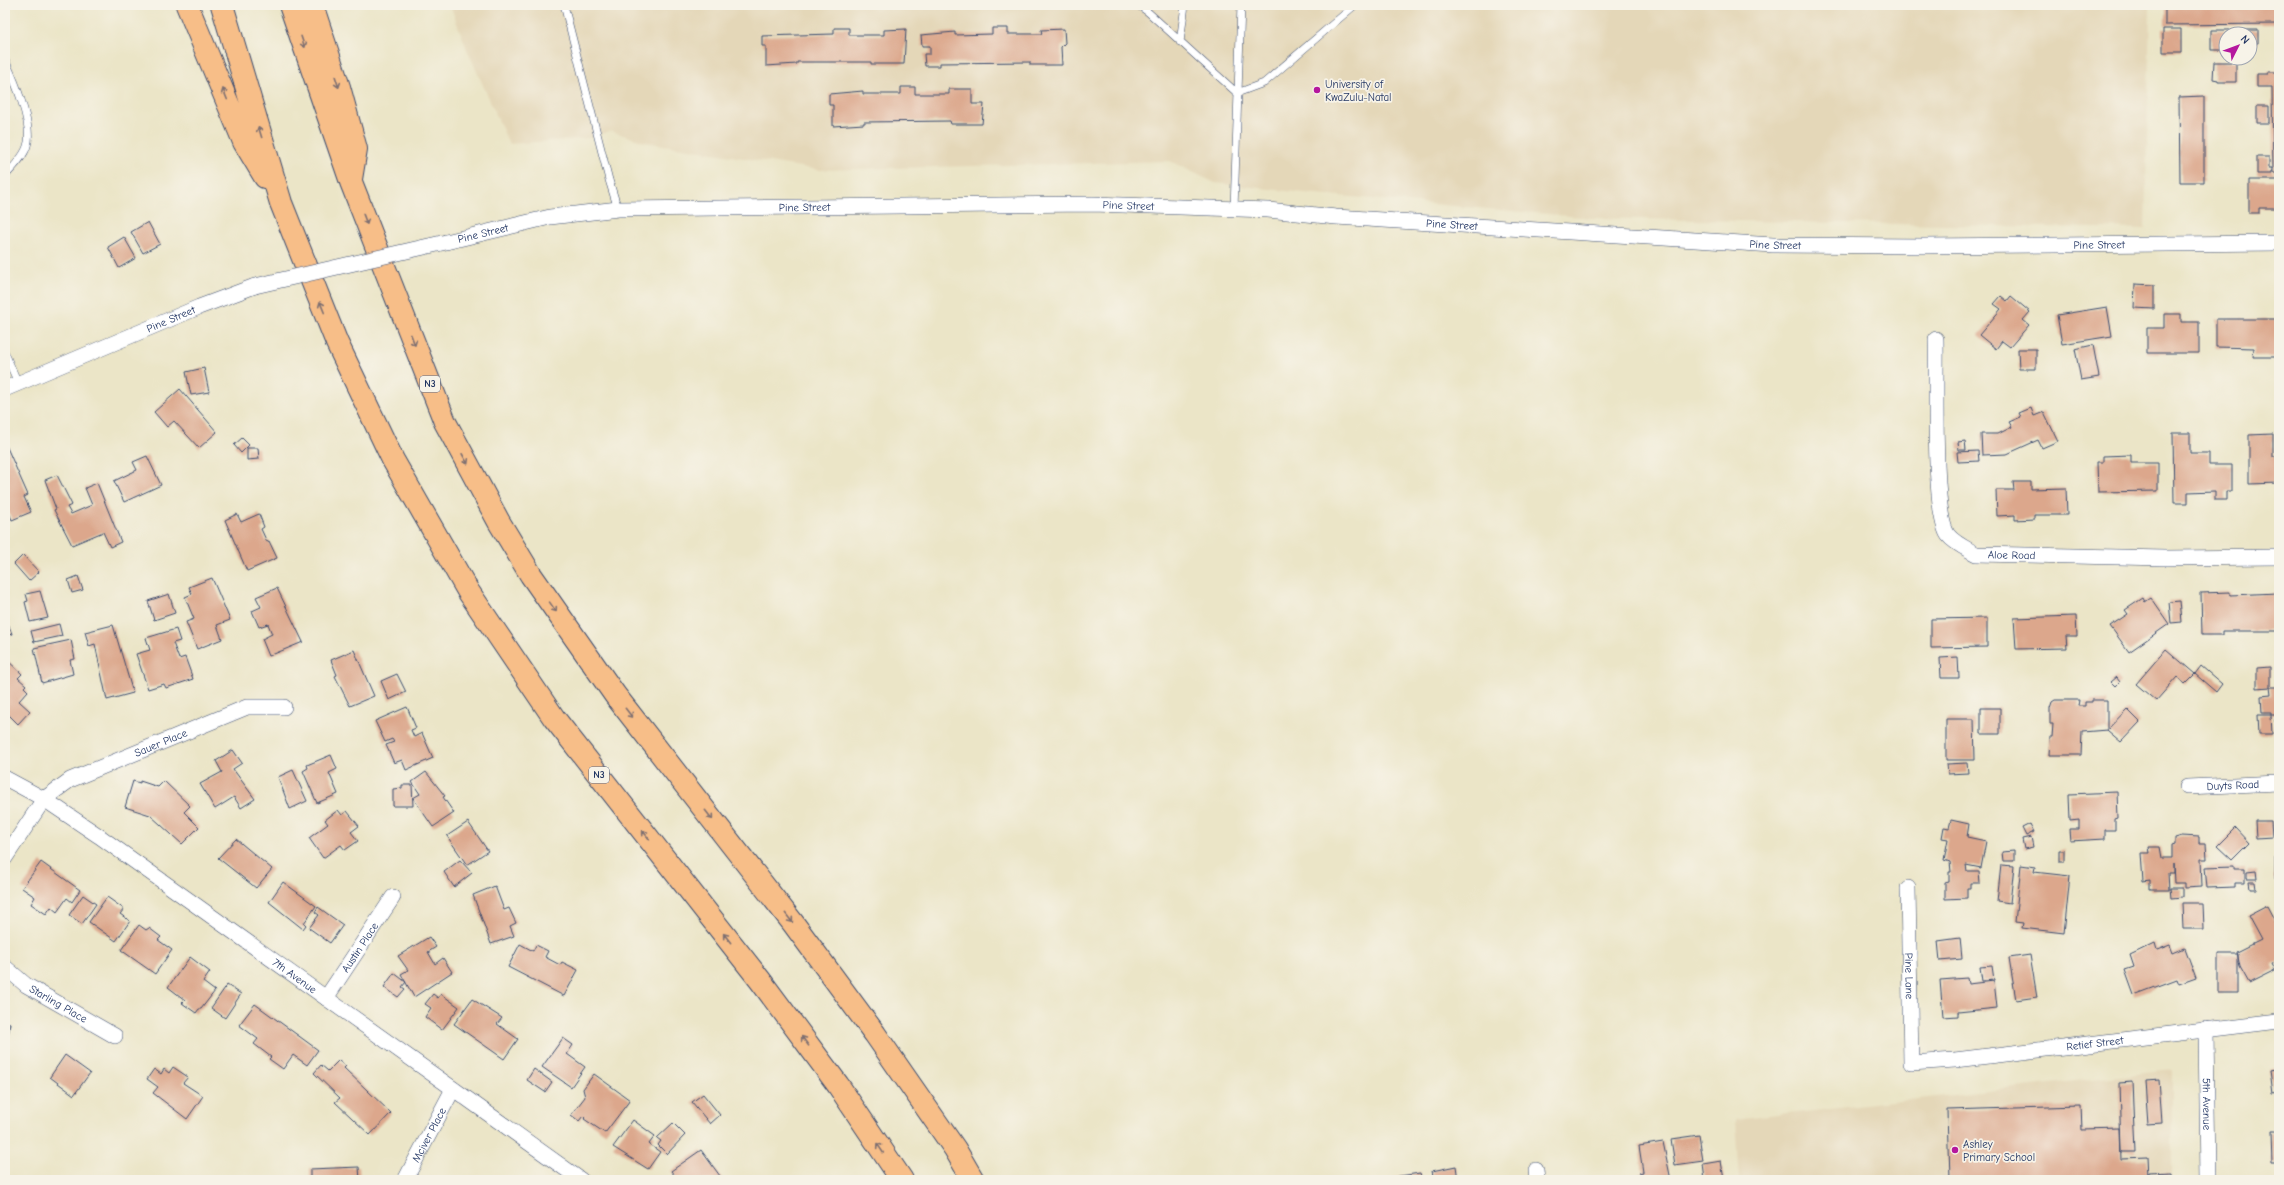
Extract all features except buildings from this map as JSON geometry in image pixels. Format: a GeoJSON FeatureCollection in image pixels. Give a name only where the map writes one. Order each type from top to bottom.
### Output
{"type":"FeatureCollection","features":[{"type":"Feature","properties":{"kind":"highway"},"geometry":{"type":"LineString","coordinates":[[187,5],[244,142],[281,203]]}},
{"type":"Feature","properties":{"kind":"highway","name":"N3"},"geometry":{"type":"LineString","coordinates":[[222,5],[281,203],[337,343],[393,460],[468,591],[554,718],[760,980],[838,1085],[902,1180]]}},
{"type":"Feature","properties":{"kind":"highway","name":"N3"},"geometry":{"type":"LineString","coordinates":[[290,5],[351,182],[445,422],[499,522],[531,575],[615,695],[793,923],[875,1034],[955,1149],[973,1180]]}},
{"type":"Feature","properties":{"kind":"highway"},"geometry":{"type":"LineString","coordinates":[[312,5],[339,87],[356,149],[351,182]]}},
{"type":"Feature","properties":{"kind":"street","name":"Pine Street"},"geometry":{"type":"LineString","coordinates":[[12,386],[192,310],[255,286],[550,217],[618,209],[1093,204],[1234,208],[1773,244],[1924,246],[2279,243]]}},
{"type":"Feature","properties":{"kind":"street","name":"Aloe Road"},"geometry":{"type":"LineString","coordinates":[[1936,339],[1939,499],[1948,535],[1960,544],[1976,554],[2165,558],[2279,557]]}},
{"type":"Feature","properties":{"kind":"street","name":"Sauer Place"},"geometry":{"type":"LineString","coordinates":[[44,798],[70,780],[247,707],[284,707]]}},
{"type":"Feature","properties":{"kind":"street","name":"7th Avenue"},"geometry":{"type":"LineString","coordinates":[[5,778],[44,798],[582,1180]]}},
{"type":"Feature","properties":{"kind":"street","name":"Duyts Road"},"geometry":{"type":"LineString","coordinates":[[2187,787],[2279,783]]}},
{"type":"Feature","properties":{"kind":"street"},"geometry":{"type":"LineString","coordinates":[[5,858],[44,798]]}},
{"type":"Feature","properties":{"kind":"street","name":"Pine Lane"},"geometry":{"type":"LineString","coordinates":[[1908,888],[1911,1063]]}},
{"type":"Feature","properties":{"kind":"street","name":"Austin Place"},"geometry":{"type":"LineString","coordinates":[[326,998],[393,897]]}},
{"type":"Feature","properties":{"kind":"street","name":"Starling Place"},"geometry":{"type":"LineString","coordinates":[[5,967],[26,985],[115,1036]]}},
{"type":"Feature","properties":{"kind":"street","name":"Retief Street"},"geometry":{"type":"LineString","coordinates":[[1911,1063],[1955,1060],[2279,1021]]}},
{"type":"Feature","properties":{"kind":"street","name":"5th Avenue"},"geometry":{"type":"LineString","coordinates":[[2206,1029],[2208,1180]]}},
{"type":"Feature","properties":{"kind":"street","name":"Mciver Place"},"geometry":{"type":"LineString","coordinates":[[405,1180],[453,1089]]}},
{"type":"Feature","properties":{"kind":"lane"},"geometry":{"type":"LineString","coordinates":[[564,5],[608,180],[618,209]]}},
{"type":"Feature","properties":{"kind":"lane"},"geometry":{"type":"LineString","coordinates":[[1138,5],[1148,12],[1237,93]]}},
{"type":"Feature","properties":{"kind":"lane"},"geometry":{"type":"LineString","coordinates":[[1180,42],[1185,5]]}},
{"type":"Feature","properties":{"kind":"lane"},"geometry":{"type":"LineString","coordinates":[[1234,208],[1241,5]]}},
{"type":"Feature","properties":{"kind":"lane"},"geometry":{"type":"LineString","coordinates":[[1237,93],[1264,83],[1355,5]]}},
{"type":"Feature","properties":{"kind":"lane"},"geometry":{"type":"LineString","coordinates":[[5,60],[28,124],[29,137],[27,148],[5,176]]}},
{"type":"Feature","properties":{"kind":"lane"},"geometry":{"type":"LineString","coordinates":[[5,352],[12,386]]}},
{"type":"Feature","properties":{"kind":"shaded area","name":"University of KwaZulu-Natal"},"geometry":{"type":"Polygon","coordinates":[[[450,5],[2150,5],[2145,229],[1592,218],[1305,193],[1215,183],[1170,161],[819,170],[645,142],[611,131],[590,138],[509,144],[467,49],[450,5]]]}},
{"type":"Feature","properties":{"kind":"shaded area","name":"Ashley Primary School"},"geometry":{"type":"Polygon","coordinates":[[[2172,1070],[2172,1180],[1739,1180],[1735,1120],[2172,1070]]]}},
{"type":"Feature","properties":{"kind":"place","name":"University of KwaZulu-Natal"},"geometry":{"type":"Point","coordinates":[1317,90]}},
{"type":"Feature","properties":{"kind":"place","name":"Ashley Primary School"},"geometry":{"type":"Point","coordinates":[1955,1150]}}]}
